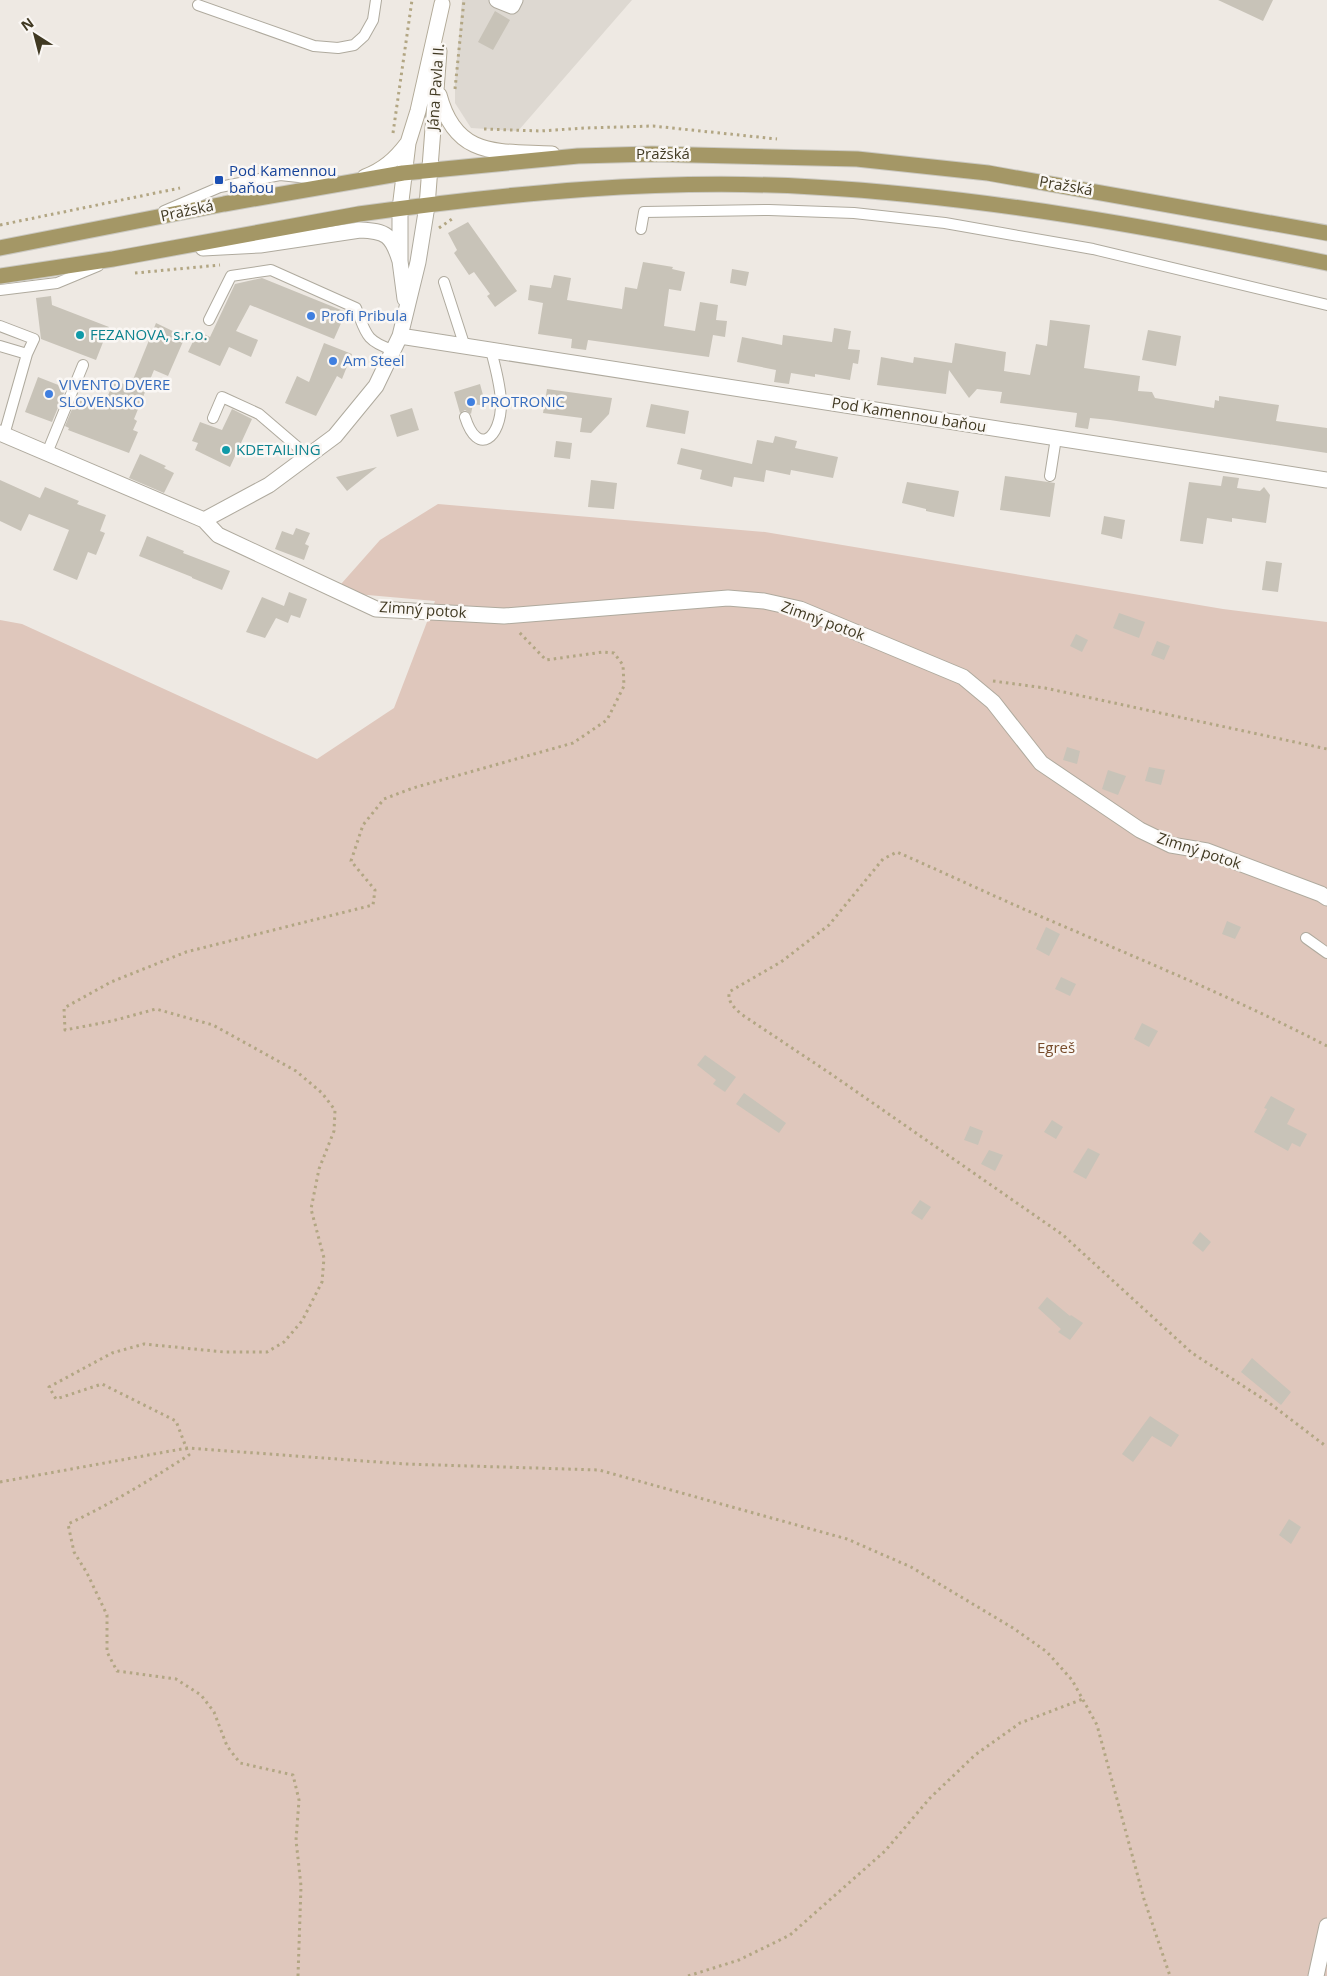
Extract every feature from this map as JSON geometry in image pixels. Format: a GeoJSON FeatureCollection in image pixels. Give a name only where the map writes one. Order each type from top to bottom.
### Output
{"type":"FeatureCollection","features":[{"type":"Feature","properties":{"kind":"main road","name":"Pražská"},"geometry":{"type":"LineString","coordinates":[[0,248],[224,204],[403,173],[578,156],[652,154],[857,159],[998,174],[1327,233]]}},
{"type":"Feature","properties":{"kind":"main road","name":"Pražská"},"geometry":{"type":"LineString","coordinates":[[0,276],[172,249],[359,214],[527,194],[695,185],[812,187],[917,195],[1044,211],[1208,239],[1327,263]]}},
{"type":"Feature","properties":{"kind":"street"},"geometry":{"type":"LineString","coordinates":[[497,0],[512,6],[515,0]]}},
{"type":"Feature","properties":{"kind":"street","name":"Jána Pavla II."},"geometry":{"type":"LineString","coordinates":[[427,206],[442,2]]}},
{"type":"Feature","properties":{"kind":"street","name":"Jána Pavla II."},"geometry":{"type":"LineString","coordinates":[[400,209],[408,143],[418,111],[442,2]]}},
{"type":"Feature","properties":{"kind":"street"},"geometry":{"type":"LineString","coordinates":[[437,86],[450,124],[472,145],[488,150],[578,156]]}},
{"type":"Feature","properties":{"kind":"street"},"geometry":{"type":"LineString","coordinates":[[354,182],[381,170],[399,155],[408,143]]}},
{"type":"Feature","properties":{"kind":"street"},"geometry":{"type":"LineString","coordinates":[[2,434],[204,520],[269,484],[335,436],[376,386],[400,336],[418,262],[427,206]]}},
{"type":"Feature","properties":{"kind":"street"},"geometry":{"type":"LineString","coordinates":[[400,209],[400,261],[406,308]]}},
{"type":"Feature","properties":{"kind":"street","name":"Pražská"},"geometry":{"type":"LineString","coordinates":[[172,249],[260,245],[360,230],[373,230],[381,232],[389,238],[397,250],[400,261]]}},
{"type":"Feature","properties":{"kind":"street","name":"Pod Kamennou baňou"},"geometry":{"type":"LineString","coordinates":[[400,336],[1327,480]]}},
{"type":"Feature","properties":{"kind":"street","name":"Zimný potok"},"geometry":{"type":"LineString","coordinates":[[204,520],[218,535],[376,609],[504,616],[728,598],[764,601],[800,609],[963,678],[993,702],[1041,763],[1140,830],[1171,845],[1207,851],[1321,894],[1327,898]]}},
{"type":"Feature","properties":{"kind":"street"},"geometry":{"type":"LineString","coordinates":[[1316,1976],[1327,1926]]}},
{"type":"Feature","properties":{"kind":"lane"},"geometry":{"type":"LineString","coordinates":[[198,5],[314,46],[338,48],[354,45],[364,36],[373,20],[376,0]]}},
{"type":"Feature","properties":{"kind":"lane"},"geometry":{"type":"LineString","coordinates":[[641,229],[644,212],[778,210],[854,213],[945,223],[1093,249],[1327,305]]}},
{"type":"Feature","properties":{"kind":"lane"},"geometry":{"type":"LineString","coordinates":[[0,290],[57,283],[113,259]]}},
{"type":"Feature","properties":{"kind":"lane"},"geometry":{"type":"LineString","coordinates":[[209,320],[231,276],[271,270],[356,308],[366,334],[376,345],[393,350]]}},
{"type":"Feature","properties":{"kind":"lane"},"geometry":{"type":"LineString","coordinates":[[444,282],[465,347]]}},
{"type":"Feature","properties":{"kind":"lane"},"geometry":{"type":"LineString","coordinates":[[0,326],[34,339],[27,354],[2,434]]}},
{"type":"Feature","properties":{"kind":"lane"},"geometry":{"type":"LineString","coordinates":[[0,346],[27,354]]}},
{"type":"Feature","properties":{"kind":"lane"},"geometry":{"type":"LineString","coordinates":[[465,417],[471,433],[478,438],[488,439],[495,434],[500,422],[502,404],[491,350]]}},
{"type":"Feature","properties":{"kind":"lane"},"geometry":{"type":"LineString","coordinates":[[47,453],[82,365]]}},
{"type":"Feature","properties":{"kind":"lane"},"geometry":{"type":"LineString","coordinates":[[213,418],[222,397],[259,414],[308,456]]}},
{"type":"Feature","properties":{"kind":"lane"},"geometry":{"type":"LineString","coordinates":[[1050,476],[1056,438]]}},
{"type":"Feature","properties":{"kind":"lane"},"geometry":{"type":"LineString","coordinates":[[1306,938],[1327,953]]}},
{"type":"Feature","properties":{"kind":"path"},"geometry":{"type":"LineString","coordinates":[[392,140],[412,0]]}},
{"type":"Feature","properties":{"kind":"path"},"geometry":{"type":"LineString","coordinates":[[298,1976],[301,1886],[296,1840],[299,1800],[293,1774],[240,1763],[227,1746],[214,1712],[205,1700],[201,1695],[176,1679],[117,1671],[107,1652],[107,1615],[87,1573],[74,1552],[68,1524],[105,1507],[190,1454],[176,1421],[102,1384],[56,1399],[49,1387],[112,1353],[144,1344],[224,1352],[267,1352],[284,1342],[302,1321],[322,1282],[324,1258],[311,1209],[319,1169],[334,1131],[335,1110],[322,1092],[296,1071],[213,1024],[156,1009],[112,1021],[65,1030],[64,1008],[111,982],[186,952],[373,905],[376,890],[351,862],[362,825],[384,799],[412,788],[574,742],[607,720],[624,686],[623,665],[614,653],[602,652],[546,660],[504,616]]}},
{"type":"Feature","properties":{"kind":"path"},"geometry":{"type":"LineString","coordinates":[[999,682],[1045,688],[1327,749]]}},
{"type":"Feature","properties":{"kind":"path"},"geometry":{"type":"LineString","coordinates":[[1327,1046],[1140,958],[1026,910],[898,852],[883,859],[829,926],[781,962],[728,992],[728,999],[731,1005],[741,1014],[1064,1235],[1192,1353],[1268,1402],[1327,1447]]}},
{"type":"Feature","properties":{"kind":"path"},"geometry":{"type":"LineString","coordinates":[[0,1482],[187,1448],[405,1464],[599,1470],[848,1539],[911,1567],[1013,1628],[1047,1652],[1072,1680],[1097,1725],[1144,1899],[1170,1976]]}},
{"type":"Feature","properties":{"kind":"path"},"geometry":{"type":"LineString","coordinates":[[688,1976],[739,1960],[790,1934],[886,1850],[930,1798],[975,1754],[1020,1722],[1083,1699]]}},
{"type":"Feature","properties":{"kind":"shaded area"},"geometry":{"type":"Polygon","coordinates":[[[462,0],[632,0],[518,131],[471,128],[455,103],[462,0]]]}},
{"type":"Feature","properties":{"kind":"green space","name":"Egreš"},"geometry":{"type":"Polygon","coordinates":[[[438,504],[765,532],[1223,609],[1327,622],[1327,1976],[0,1976],[0,620],[22,624],[317,759],[394,708],[435,601],[334,592],[380,540],[438,504]]]}},
{"type":"Feature","properties":{"kind":"building"},"geometry":{"type":"Polygon","coordinates":[[[1218,0],[1273,0],[1263,21],[1218,0]]]}},
{"type":"Feature","properties":{"kind":"building"},"geometry":{"type":"Polygon","coordinates":[[[495,11],[510,20],[493,50],[478,42],[495,11]]]}},
{"type":"Feature","properties":{"kind":"building"},"geometry":{"type":"Polygon","coordinates":[[[468,222],[517,291],[495,307],[487,296],[490,294],[474,272],[469,275],[454,253],[457,250],[448,233],[468,222]]]}},
{"type":"Feature","properties":{"kind":"building"},"geometry":{"type":"Polygon","coordinates":[[[643,262],[673,267],[672,269],[685,272],[681,291],[669,289],[664,326],[695,331],[700,302],[718,305],[716,320],[727,321],[725,337],[713,335],[709,357],[588,340],[586,350],[571,348],[572,339],[538,334],[543,303],[528,300],[530,285],[551,288],[554,275],[571,278],[567,300],[622,309],[625,287],[637,289],[643,262]]]}},
{"type":"Feature","properties":{"kind":"building"},"geometry":{"type":"Polygon","coordinates":[[[732,269],[749,272],[746,286],[730,283],[732,269]]]}},
{"type":"Feature","properties":{"kind":"building"},"geometry":{"type":"Polygon","coordinates":[[[262,278],[346,312],[334,339],[250,305],[236,331],[258,340],[251,357],[229,347],[220,366],[188,352],[198,331],[210,337],[235,284],[262,278]]]}},
{"type":"Feature","properties":{"kind":"building","name":"FEZANOVA, s.r.o."},"geometry":{"type":"Polygon","coordinates":[[[51,296],[52,305],[109,327],[96,360],[41,339],[36,298],[51,296]]]}},
{"type":"Feature","properties":{"kind":"building"},"geometry":{"type":"Polygon","coordinates":[[[1050,320],[1090,325],[1084,368],[1140,376],[1138,391],[1152,392],[1155,398],[1214,408],[1215,400],[1219,401],[1219,396],[1279,405],[1276,421],[1327,428],[1327,453],[1110,420],[1090,418],[1088,429],[1075,427],[1077,413],[1000,403],[1002,392],[977,389],[969,398],[949,370],[946,394],[877,385],[881,357],[913,363],[914,357],[952,363],[955,343],[1006,352],[1004,371],[1030,375],[1036,344],[1047,346],[1050,320]]]}},
{"type":"Feature","properties":{"kind":"building"},"geometry":{"type":"Polygon","coordinates":[[[156,323],[185,337],[168,376],[154,370],[134,419],[137,421],[133,430],[138,432],[129,453],[68,430],[69,428],[65,426],[77,397],[103,406],[115,380],[130,387],[156,323]]]}},
{"type":"Feature","properties":{"kind":"building"},"geometry":{"type":"Polygon","coordinates":[[[834,328],[851,331],[848,349],[860,350],[858,364],[853,363],[850,380],[815,374],[815,377],[791,373],[789,384],[774,382],[776,370],[737,362],[742,337],[782,345],[783,335],[832,342],[834,328]]]}},
{"type":"Feature","properties":{"kind":"building"},"geometry":{"type":"Polygon","coordinates":[[[1148,330],[1181,336],[1176,366],[1142,360],[1148,330]]]}},
{"type":"Feature","properties":{"kind":"building"},"geometry":{"type":"Polygon","coordinates":[[[324,343],[352,354],[342,379],[337,376],[316,416],[285,403],[297,376],[309,382],[324,343]]]}},
{"type":"Feature","properties":{"kind":"building","name":"VIVENTO DVERE SLOVENSKO"},"geometry":{"type":"Polygon","coordinates":[[[38,377],[66,388],[52,422],[25,412],[38,377]]]}},
{"type":"Feature","properties":{"kind":"building","name":"PROTRONIC"},"geometry":{"type":"Polygon","coordinates":[[[480,384],[486,406],[473,404],[471,414],[465,410],[460,413],[454,392],[480,384]]]}},
{"type":"Feature","properties":{"kind":"building"},"geometry":{"type":"Polygon","coordinates":[[[547,389],[612,398],[609,414],[591,433],[580,432],[582,418],[543,413],[547,389]]]}},
{"type":"Feature","properties":{"kind":"building"},"geometry":{"type":"Polygon","coordinates":[[[651,404],[689,411],[685,434],[646,427],[651,404]]]}},
{"type":"Feature","properties":{"kind":"building"},"geometry":{"type":"Polygon","coordinates":[[[412,408],[419,430],[397,437],[390,415],[412,408]]]}},
{"type":"Feature","properties":{"kind":"building"},"geometry":{"type":"Polygon","coordinates":[[[232,409],[252,419],[230,467],[195,450],[198,443],[192,441],[200,422],[222,430],[232,409]]]}},
{"type":"Feature","properties":{"kind":"building"},"geometry":{"type":"Polygon","coordinates":[[[775,436],[797,441],[795,448],[838,457],[833,478],[791,470],[790,475],[766,470],[764,482],[734,477],[732,487],[700,479],[702,470],[677,464],[681,448],[752,464],[757,440],[773,443],[775,436]]]}},
{"type":"Feature","properties":{"kind":"building"},"geometry":{"type":"Polygon","coordinates":[[[556,441],[572,443],[570,459],[554,457],[556,441]]]}},
{"type":"Feature","properties":{"kind":"building"},"geometry":{"type":"Polygon","coordinates":[[[140,454],[166,466],[164,468],[174,473],[164,493],[129,478],[140,454]]]}},
{"type":"Feature","properties":{"kind":"building"},"geometry":{"type":"Polygon","coordinates":[[[377,467],[347,491],[336,477],[377,467]]]}},
{"type":"Feature","properties":{"kind":"building"},"geometry":{"type":"Polygon","coordinates":[[[1005,476],[1055,483],[1050,517],[1000,510],[1005,476]]]}},
{"type":"Feature","properties":{"kind":"building"},"geometry":{"type":"Polygon","coordinates":[[[1223,476],[1239,478],[1237,488],[1260,491],[1264,487],[1270,495],[1266,523],[1232,518],[1232,522],[1207,518],[1203,544],[1180,541],[1189,482],[1221,486],[1223,476]]]}},
{"type":"Feature","properties":{"kind":"building"},"geometry":{"type":"Polygon","coordinates":[[[0,480],[40,498],[45,487],[79,501],[77,504],[106,515],[100,531],[105,533],[96,555],[88,552],[77,580],[53,570],[69,530],[29,514],[21,531],[0,521],[0,480]]]}},
{"type":"Feature","properties":{"kind":"building"},"geometry":{"type":"Polygon","coordinates":[[[591,480],[617,483],[614,509],[588,507],[591,480]]]}},
{"type":"Feature","properties":{"kind":"building"},"geometry":{"type":"Polygon","coordinates":[[[907,482],[959,491],[954,517],[902,503],[907,482]]]}},
{"type":"Feature","properties":{"kind":"building"},"geometry":{"type":"Polygon","coordinates":[[[1104,516],[1125,520],[1122,539],[1101,534],[1104,516]]]}},
{"type":"Feature","properties":{"kind":"building"},"geometry":{"type":"Polygon","coordinates":[[[296,528],[310,533],[305,544],[309,546],[304,560],[275,549],[282,531],[293,535],[296,528]]]}},
{"type":"Feature","properties":{"kind":"building"},"geometry":{"type":"Polygon","coordinates":[[[147,536],[184,551],[183,553],[230,571],[222,590],[139,556],[147,536]]]}},
{"type":"Feature","properties":{"kind":"building"},"geometry":{"type":"Polygon","coordinates":[[[1266,561],[1282,563],[1278,592],[1262,590],[1266,561]]]}},
{"type":"Feature","properties":{"kind":"building"},"geometry":{"type":"Polygon","coordinates":[[[289,592],[307,599],[300,618],[291,615],[288,623],[276,618],[265,638],[246,632],[262,597],[284,606],[289,592]]]}},
{"type":"Feature","properties":{"kind":"building"},"geometry":{"type":"Polygon","coordinates":[[[1119,613],[1145,622],[1139,638],[1113,628],[1119,613]]]}},
{"type":"Feature","properties":{"kind":"building"},"geometry":{"type":"Polygon","coordinates":[[[1076,634],[1088,640],[1082,652],[1070,646],[1076,634]]]}},
{"type":"Feature","properties":{"kind":"building"},"geometry":{"type":"Polygon","coordinates":[[[1157,641],[1170,646],[1164,660],[1151,655],[1157,641]]]}},
{"type":"Feature","properties":{"kind":"building"},"geometry":{"type":"Polygon","coordinates":[[[1067,747],[1080,751],[1077,764],[1063,760],[1067,747]]]}},
{"type":"Feature","properties":{"kind":"building"},"geometry":{"type":"Polygon","coordinates":[[[1149,767],[1165,770],[1161,785],[1145,781],[1149,767]]]}},
{"type":"Feature","properties":{"kind":"building"},"geometry":{"type":"Polygon","coordinates":[[[1108,770],[1126,776],[1118,795],[1102,789],[1108,770]]]}},
{"type":"Feature","properties":{"kind":"building"},"geometry":{"type":"Polygon","coordinates":[[[1227,921],[1241,927],[1235,939],[1222,934],[1227,921]]]}},
{"type":"Feature","properties":{"kind":"building"},"geometry":{"type":"Polygon","coordinates":[[[1046,927],[1060,934],[1049,956],[1036,949],[1046,927]]]}},
{"type":"Feature","properties":{"kind":"building"},"geometry":{"type":"Polygon","coordinates":[[[1061,977],[1076,984],[1070,996],[1055,989],[1061,977]]]}},
{"type":"Feature","properties":{"kind":"building"},"geometry":{"type":"Polygon","coordinates":[[[1142,1023],[1158,1031],[1149,1047],[1134,1039],[1142,1023]]]}},
{"type":"Feature","properties":{"kind":"building"},"geometry":{"type":"Polygon","coordinates":[[[705,1055],[736,1077],[725,1092],[713,1084],[716,1080],[697,1065],[705,1055]]]}},
{"type":"Feature","properties":{"kind":"building"},"geometry":{"type":"Polygon","coordinates":[[[744,1093],[786,1123],[779,1133],[736,1104],[744,1093]]]}},
{"type":"Feature","properties":{"kind":"building"},"geometry":{"type":"Polygon","coordinates":[[[1271,1096],[1295,1109],[1287,1124],[1307,1134],[1300,1147],[1292,1143],[1288,1151],[1254,1132],[1267,1109],[1264,1108],[1271,1096]]]}},
{"type":"Feature","properties":{"kind":"building"},"geometry":{"type":"Polygon","coordinates":[[[1052,1120],[1063,1127],[1056,1139],[1044,1132],[1052,1120]]]}},
{"type":"Feature","properties":{"kind":"building"},"geometry":{"type":"Polygon","coordinates":[[[970,1126],[983,1131],[978,1145],[964,1140],[970,1126]]]}},
{"type":"Feature","properties":{"kind":"building"},"geometry":{"type":"Polygon","coordinates":[[[1088,1148],[1100,1154],[1086,1179],[1073,1172],[1088,1148]]]}},
{"type":"Feature","properties":{"kind":"building"},"geometry":{"type":"Polygon","coordinates":[[[989,1150],[1003,1155],[995,1171],[981,1164],[989,1150]]]}},
{"type":"Feature","properties":{"kind":"building"},"geometry":{"type":"Polygon","coordinates":[[[920,1200],[931,1207],[922,1220],[911,1213],[920,1200]]]}},
{"type":"Feature","properties":{"kind":"building"},"geometry":{"type":"Polygon","coordinates":[[[1200,1232],[1211,1242],[1203,1252],[1192,1243],[1200,1232]]]}},
{"type":"Feature","properties":{"kind":"building"},"geometry":{"type":"Polygon","coordinates":[[[1047,1297],[1070,1316],[1083,1323],[1070,1340],[1058,1332],[1061,1329],[1038,1308],[1047,1297]]]}},
{"type":"Feature","properties":{"kind":"building"},"geometry":{"type":"Polygon","coordinates":[[[1252,1358],[1291,1392],[1281,1405],[1241,1372],[1252,1358]]]}},
{"type":"Feature","properties":{"kind":"building"},"geometry":{"type":"Polygon","coordinates":[[[1150,1416],[1179,1435],[1171,1447],[1152,1436],[1133,1462],[1122,1454],[1150,1416]]]}},
{"type":"Feature","properties":{"kind":"building"},"geometry":{"type":"Polygon","coordinates":[[[1289,1519],[1301,1527],[1291,1544],[1279,1535],[1289,1519]]]}},
{"type":"Feature","properties":{"kind":"place","name":"Pod Kamennou baňou"},"geometry":{"type":"Point","coordinates":[219,180]}},
{"type":"Feature","properties":{"kind":"place","name":"Profi Pribula"},"geometry":{"type":"Point","coordinates":[311,316]}},
{"type":"Feature","properties":{"kind":"place","name":"FEZANOVA, s.r.o."},"geometry":{"type":"Point","coordinates":[80,335]}},
{"type":"Feature","properties":{"kind":"place","name":"Am Steel"},"geometry":{"type":"Point","coordinates":[333,361]}},
{"type":"Feature","properties":{"kind":"place","name":"VIVENTO DVERE SLOVENSKO"},"geometry":{"type":"Point","coordinates":[49,394]}},
{"type":"Feature","properties":{"kind":"place","name":"PROTRONIC"},"geometry":{"type":"Point","coordinates":[471,402]}},
{"type":"Feature","properties":{"kind":"place","name":"KDETAILING"},"geometry":{"type":"Point","coordinates":[226,450]}}]}
